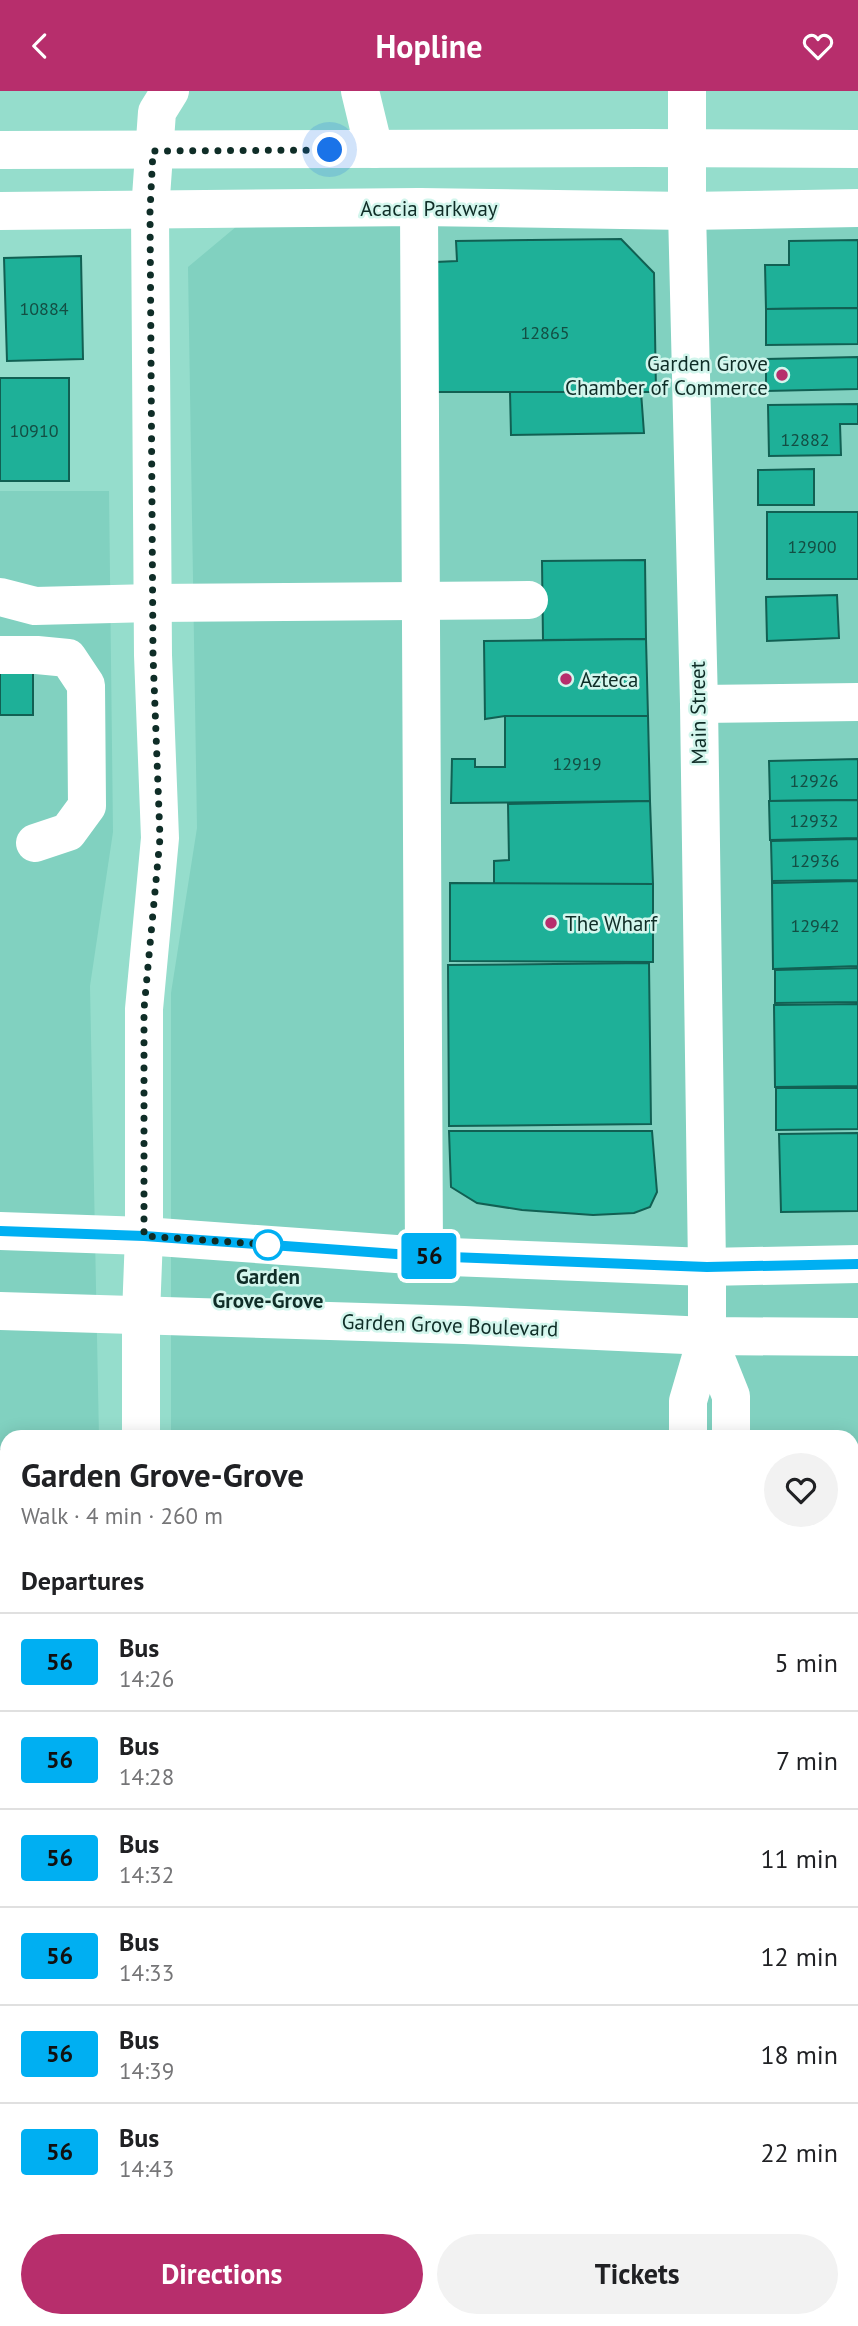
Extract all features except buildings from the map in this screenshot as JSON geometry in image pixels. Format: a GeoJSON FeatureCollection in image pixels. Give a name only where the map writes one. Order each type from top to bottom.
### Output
{"type":"FeatureCollection","features":[{"type":"Feature","properties":{"kind":"street"},"geometry":{"type":"LineString","coordinates":[[141,1430],[144,1009],[160,838],[152,603],[150,211],[157,112],[170,91]]}},
{"type":"Feature","properties":{"kind":"street"},"geometry":{"type":"LineString","coordinates":[[360,91],[374,149]]}},
{"type":"Feature","properties":{"kind":"street","name":"Main Street"},"geometry":{"type":"LineString","coordinates":[[687,91],[687,211],[699,704],[706,1336]]}},
{"type":"Feature","properties":{"kind":"street"},"geometry":{"type":"LineString","coordinates":[[0,151],[858,149]]}},
{"type":"Feature","properties":{"kind":"street"},"geometry":{"type":"LineString","coordinates":[[419,207],[424,1256]]}},
{"type":"Feature","properties":{"kind":"street","name":"Acacia Parkway"},"geometry":{"type":"LineString","coordinates":[[0,211],[419,207],[687,211],[858,208]]}},
{"type":"Feature","properties":{"kind":"street"},"geometry":{"type":"LineString","coordinates":[[0,597],[35,606],[529,600]]}},
{"type":"Feature","properties":{"kind":"street"},"geometry":{"type":"LineString","coordinates":[[0,655],[68,658],[86,685],[87,806],[68,832],[35,843]]}},
{"type":"Feature","properties":{"kind":"street"},"geometry":{"type":"LineString","coordinates":[[699,704],[858,702]]}},
{"type":"Feature","properties":{"kind":"street"},"geometry":{"type":"LineString","coordinates":[[0,1231],[144,1236],[424,1256],[707,1267],[858,1264]]}},
{"type":"Feature","properties":{"kind":"street","name":"Garden Grove Boulevard"},"geometry":{"type":"LineString","coordinates":[[0,1311],[451,1324],[706,1336],[858,1337]]}},
{"type":"Feature","properties":{"kind":"street"},"geometry":{"type":"LineString","coordinates":[[688,1430],[688,1401],[706,1336]]}},
{"type":"Feature","properties":{"kind":"street"},"geometry":{"type":"LineString","coordinates":[[706,1336],[732,1396],[732,1430]]}},
{"type":"Feature","properties":{"kind":"shaded area"},"geometry":{"type":"Polygon","coordinates":[[[858,221],[858,1430],[171,1430],[171,993],[197,828],[188,267],[237,226],[858,221]]]}},
{"type":"Feature","properties":{"kind":"shaded area"},"geometry":{"type":"Polygon","coordinates":[[[0,491],[109,491],[113,832],[90,986],[99,1430],[0,1430],[0,491]]]}},
{"type":"Feature","properties":{"kind":"bus line","name":"56"},"geometry":{"type":"LineString","coordinates":[[0,1231],[144,1236],[424,1256],[654,1265],[707,1267],[858,1264]]}},
{"type":"Feature","properties":{"kind":"place","name":"Garden Grove Chamber of Commerce"},"geometry":{"type":"Point","coordinates":[782,375]}},
{"type":"Feature","properties":{"kind":"place","name":"Azteca"},"geometry":{"type":"Point","coordinates":[566,679]}},
{"type":"Feature","properties":{"kind":"place","name":"The Wharf"},"geometry":{"type":"Point","coordinates":[551,923]}},
{"type":"Feature","properties":{"kind":"place","name":"Garden Grove-Grove"},"geometry":{"type":"Point","coordinates":[268,1245]}},
{"type":"Feature","properties":{"kind":"route"},"geometry":{"type":"LineString","coordinates":[[268,1245],[273,1245],[144,1236],[144,1009],[160,838],[153,655],[150,211],[153,151],[330,150]]}}]}
